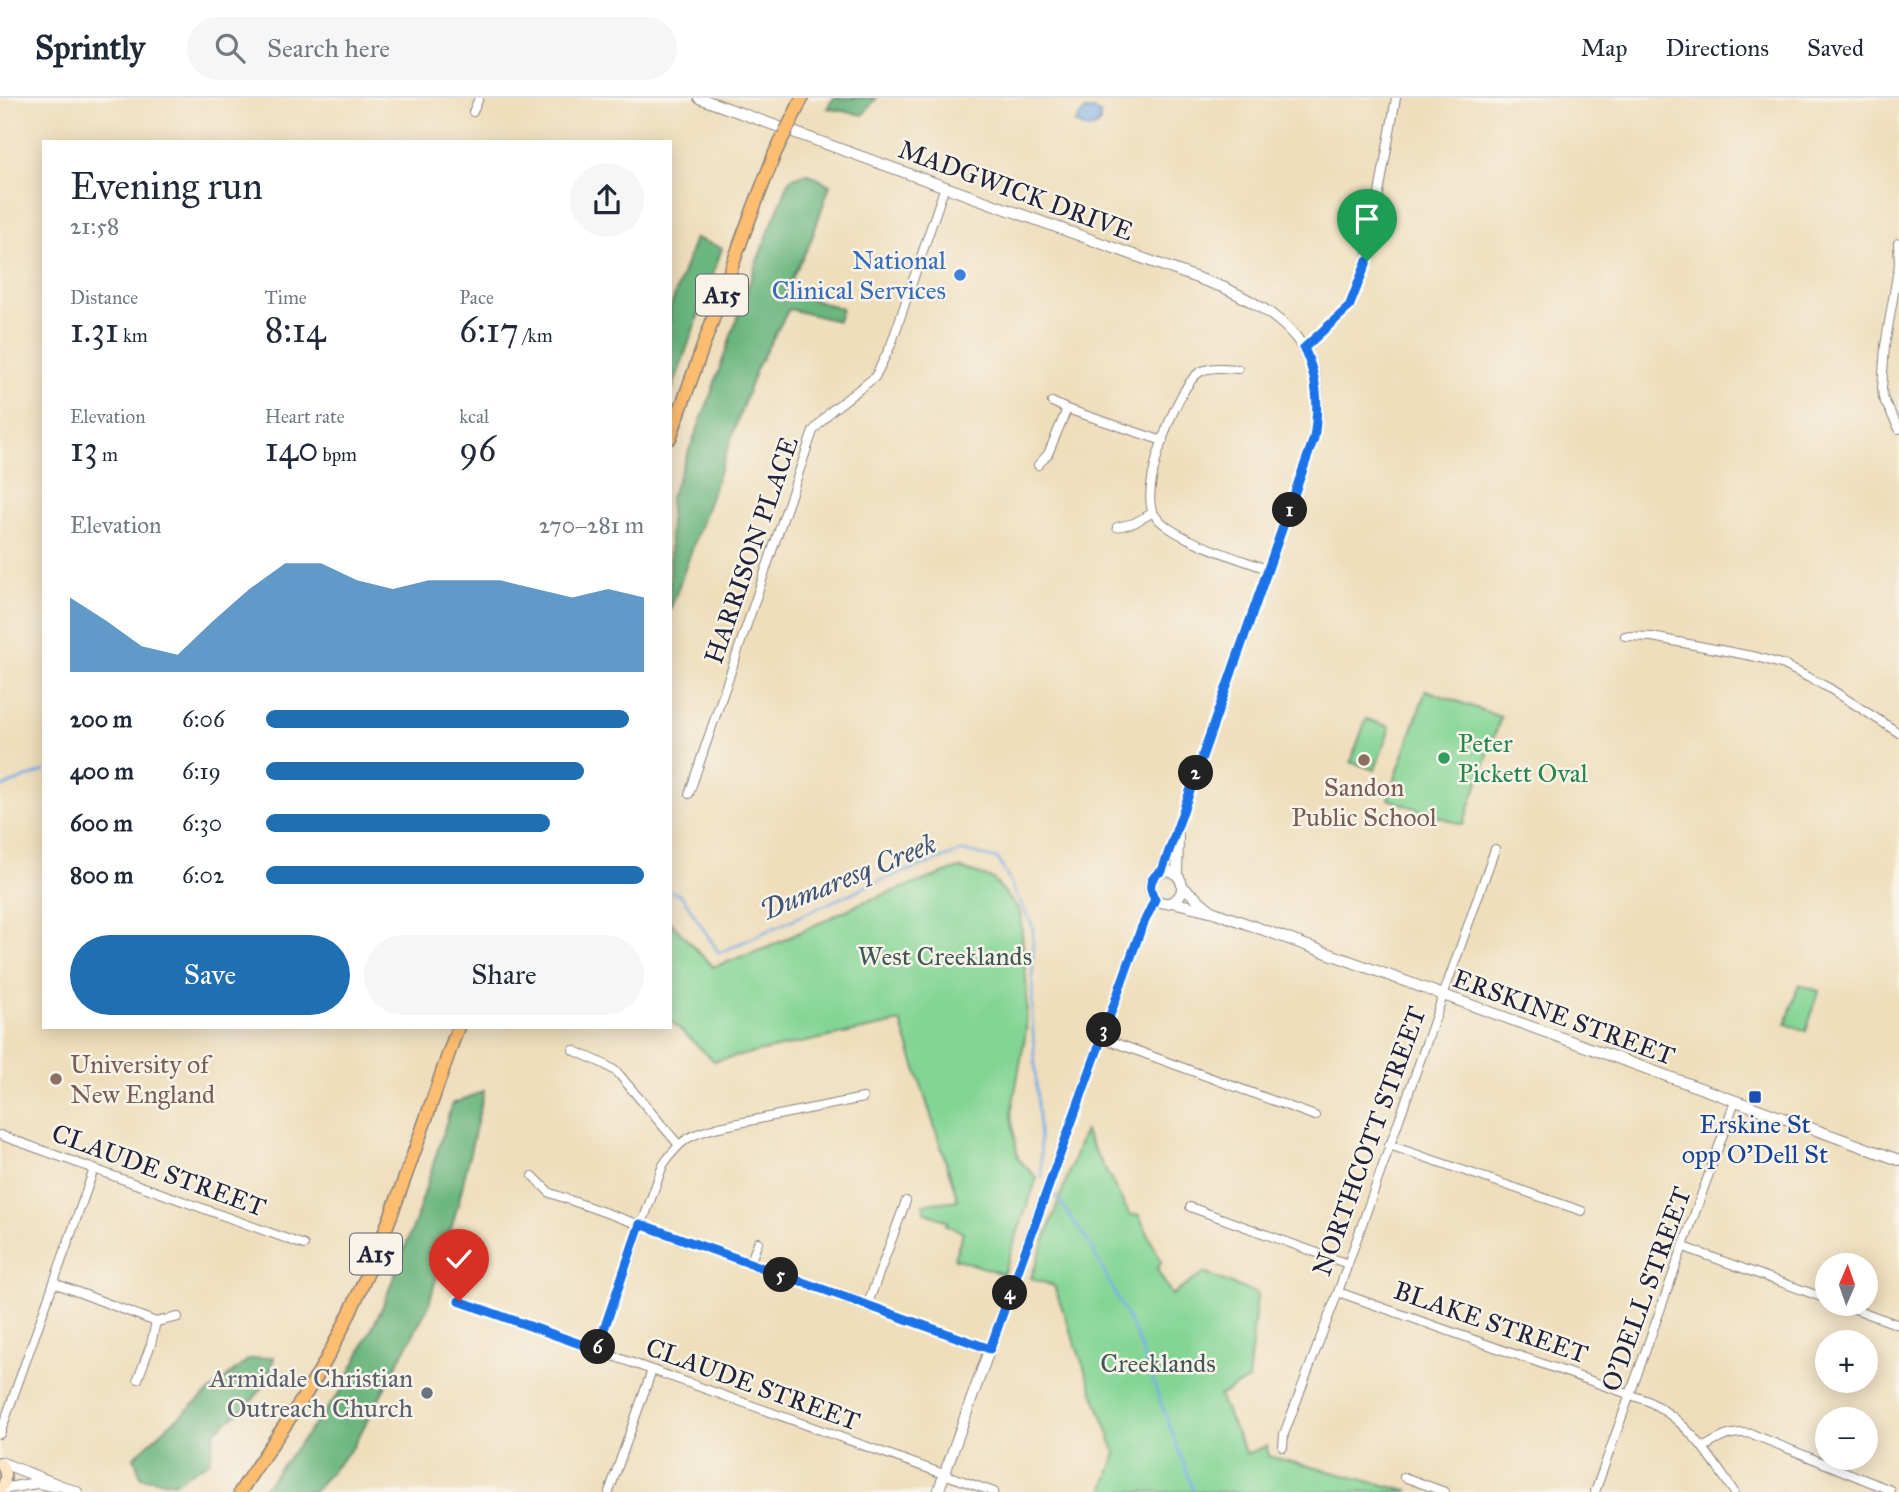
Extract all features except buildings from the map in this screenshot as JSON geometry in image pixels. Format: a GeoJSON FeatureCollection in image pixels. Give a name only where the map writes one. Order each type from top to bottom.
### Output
{"type":"FeatureCollection","features":[{"type":"Feature","properties":{"kind":"highway","name":"A15"},"geometry":{"type":"LineString","coordinates":[[672,432],[775,153],[800,104]]}},
{"type":"Feature","properties":{"kind":"highway","name":"A15"},"geometry":{"type":"LineString","coordinates":[[240,1492],[326,1360],[363,1285],[457,1029]]}},
{"type":"Feature","properties":{"kind":"highway","name":"A15"},"geometry":{"type":"LineString","coordinates":[[232,1492],[258,1464]]}},
{"type":"Feature","properties":{"kind":"main road"},"geometry":{"type":"LineString","coordinates":[[0,1462],[6,1474],[1,1490]]}},
{"type":"Feature","properties":{"kind":"street"},"geometry":{"type":"LineString","coordinates":[[473,113],[479,98]]}},
{"type":"Feature","properties":{"kind":"street","name":"MADGWICK DRIVE"},"geometry":{"type":"LineString","coordinates":[[699,98],[1225,288],[1279,318],[1304,348],[1316,383],[1318,415],[1314,438],[1162,871]]}},
{"type":"Feature","properties":{"kind":"street"},"geometry":{"type":"LineString","coordinates":[[1304,348],[1349,307],[1367,261],[1396,98]]}},
{"type":"Feature","properties":{"kind":"street","name":"HARRISON PLACE"},"geometry":{"type":"LineString","coordinates":[[689,794],[813,431],[831,411],[875,377],[891,345],[945,187]]}},
{"type":"Feature","properties":{"kind":"street"},"geometry":{"type":"LineString","coordinates":[[1898,243],[1899,263],[1885,346],[1882,388],[1883,398],[1899,429]]}},
{"type":"Feature","properties":{"kind":"street"},"geometry":{"type":"LineString","coordinates":[[1238,369],[1221,368],[1200,372],[1187,385],[1177,401],[1148,490],[1152,513],[1168,527],[1185,537],[1269,570]]}},
{"type":"Feature","properties":{"kind":"street"},"geometry":{"type":"LineString","coordinates":[[1052,402],[1163,441]]}},
{"type":"Feature","properties":{"kind":"street"},"geometry":{"type":"LineString","coordinates":[[1038,465],[1048,454],[1067,409]]}},
{"type":"Feature","properties":{"kind":"street"},"geometry":{"type":"LineString","coordinates":[[1117,527],[1134,523],[1152,513]]}},
{"type":"Feature","properties":{"kind":"street"},"geometry":{"type":"LineString","coordinates":[[1625,636],[1653,637],[1757,657],[1784,665],[1829,688],[1899,733]]}},
{"type":"Feature","properties":{"kind":"street"},"geometry":{"type":"LineString","coordinates":[[1177,874],[1162,871],[1157,873],[1151,882],[1151,892],[1155,899],[1172,902],[1180,896],[1183,887],[1177,874],[1178,825]]}},
{"type":"Feature","properties":{"kind":"street","name":"NORTHCOTT STREET"},"geometry":{"type":"LineString","coordinates":[[1283,1447],[1284,1434],[1338,1292],[1494,849]]}},
{"type":"Feature","properties":{"kind":"street","name":"ERSKINE STREET"},"geometry":{"type":"LineString","coordinates":[[1183,887],[1214,912]]}},
{"type":"Feature","properties":{"kind":"street"},"geometry":{"type":"LineString","coordinates":[[938,1492],[1141,929],[1155,899]]}},
{"type":"Feature","properties":{"kind":"street","name":"ERSKINE STREET"},"geometry":{"type":"LineString","coordinates":[[1172,902],[1214,912],[1899,1160]]}},
{"type":"Feature","properties":{"kind":"street"},"geometry":{"type":"LineString","coordinates":[[1102,1038],[1315,1116]]}},
{"type":"Feature","properties":{"kind":"street"},"geometry":{"type":"LineString","coordinates":[[573,1050],[617,1072],[678,1144]]}},
{"type":"Feature","properties":{"kind":"street"},"geometry":{"type":"LineString","coordinates":[[597,1350],[663,1165],[678,1144],[697,1133],[719,1126],[863,1098]]}},
{"type":"Feature","properties":{"kind":"street","name":"O'DELL STREET"},"geometry":{"type":"LineString","coordinates":[[1595,1492],[1735,1101]]}},
{"type":"Feature","properties":{"kind":"street","name":"CLAUDE STREET"},"geometry":{"type":"LineString","coordinates":[[0,1135],[304,1245]]}},
{"type":"Feature","properties":{"kind":"street"},"geometry":{"type":"LineString","coordinates":[[1389,1144],[1582,1211]]}},
{"type":"Feature","properties":{"kind":"street"},"geometry":{"type":"LineString","coordinates":[[0,1434],[94,1169]]}},
{"type":"Feature","properties":{"kind":"street"},"geometry":{"type":"LineString","coordinates":[[533,1176],[550,1193],[990,1349]]}},
{"type":"Feature","properties":{"kind":"street"},"geometry":{"type":"LineString","coordinates":[[867,1306],[906,1201]]}},
{"type":"Feature","properties":{"kind":"street"},"geometry":{"type":"LineString","coordinates":[[1190,1208],[1348,1264]]}},
{"type":"Feature","properties":{"kind":"street"},"geometry":{"type":"LineString","coordinates":[[750,1264],[758,1242]]}},
{"type":"Feature","properties":{"kind":"street"},"geometry":{"type":"LineString","coordinates":[[1684,1247],[1815,1295]]}},
{"type":"Feature","properties":{"kind":"street"},"geometry":{"type":"LineString","coordinates":[[54,1283],[156,1322],[178,1317]]}},
{"type":"Feature","properties":{"kind":"street","name":"BLAKE STREET"},"geometry":{"type":"LineString","coordinates":[[1338,1292],[1630,1394],[1665,1409],[1704,1447],[1734,1492]]}},
{"type":"Feature","properties":{"kind":"street","name":"CLAUDE STREET"},"geometry":{"type":"LineString","coordinates":[[459,1301],[994,1492]]}},
{"type":"Feature","properties":{"kind":"street"},"geometry":{"type":"LineString","coordinates":[[1874,1316],[1899,1325]]}},
{"type":"Feature","properties":{"kind":"street"},"geometry":{"type":"LineString","coordinates":[[138,1379],[156,1322]]}},
{"type":"Feature","properties":{"kind":"street"},"geometry":{"type":"LineString","coordinates":[[609,1492],[652,1370]]}},
{"type":"Feature","properties":{"kind":"street"},"geometry":{"type":"LineString","coordinates":[[1704,1447],[1722,1436],[1740,1432],[1752,1434],[1890,1490]]}},
{"type":"Feature","properties":{"kind":"street"},"geometry":{"type":"LineString","coordinates":[[0,1462],[73,1490]]}},
{"type":"Feature","properties":{"kind":"street"},"geometry":{"type":"LineString","coordinates":[[1404,1477],[1445,1492]]}},
{"type":"Feature","properties":{"kind":"street"},"geometry":{"type":"LineString","coordinates":[[1,1490],[36,1483],[73,1490]]}},
{"type":"Feature","properties":{"kind":"green space"},"geometry":{"type":"Polygon","coordinates":[[[834,98],[876,98],[863,115],[827,108],[834,98]]]}},
{"type":"Feature","properties":{"kind":"green space"},"geometry":{"type":"Polygon","coordinates":[[[807,173],[830,185],[810,243],[785,291],[842,309],[838,321],[789,309],[756,369],[672,605],[672,493],[790,179],[807,173]]]}},
{"type":"Feature","properties":{"kind":"green space"},"geometry":{"type":"Polygon","coordinates":[[[695,238],[722,248],[672,390],[672,303],[695,238]]]}},
{"type":"Feature","properties":{"kind":"green space","name":"Peter Pickett Oval"},"geometry":{"type":"Polygon","coordinates":[[[1426,690],[1501,717],[1463,825],[1388,799],[1426,690]]]}},
{"type":"Feature","properties":{"kind":"green space"},"geometry":{"type":"Polygon","coordinates":[[[1366,719],[1390,727],[1375,770],[1351,762],[1366,719]]]}},
{"type":"Feature","properties":{"kind":"green space","name":"West Creeklands"},"geometry":{"type":"Polygon","coordinates":[[[959,868],[993,879],[1020,911],[1027,992],[1026,1031],[1011,1114],[1018,1159],[1037,1178],[1003,1274],[954,1258],[963,1232],[946,1225],[948,1221],[926,1213],[923,1204],[958,1200],[901,1022],[714,1061],[672,1022],[672,924],[713,967],[769,947],[861,903],[959,868]]]}},
{"type":"Feature","properties":{"kind":"green space"},"geometry":{"type":"Polygon","coordinates":[[[1799,984],[1819,991],[1806,1031],[1786,1024],[1799,984]]]}},
{"type":"Feature","properties":{"kind":"green space"},"geometry":{"type":"Polygon","coordinates":[[[484,1091],[459,1201],[428,1307],[353,1447],[314,1491],[271,1492],[264,1488],[341,1391],[382,1308],[416,1219],[452,1104],[484,1091]]]}},
{"type":"Feature","properties":{"kind":"green space","name":"Creeklands"},"geometry":{"type":"Polygon","coordinates":[[[1084,1131],[1130,1215],[1139,1215],[1161,1262],[1157,1270],[1172,1295],[1204,1273],[1257,1294],[1248,1380],[1219,1396],[1246,1454],[1267,1446],[1268,1456],[1407,1492],[1103,1492],[1116,1454],[1054,1286],[1031,1278],[1084,1131]]]}},
{"type":"Feature","properties":{"kind":"green space"},"geometry":{"type":"Polygon","coordinates":[[[274,1357],[267,1383],[248,1405],[215,1431],[210,1461],[174,1483],[141,1477],[134,1457],[169,1425],[249,1359],[274,1357]]]}},
{"type":"Feature","properties":{"kind":"water"},"geometry":{"type":"Polygon","coordinates":[[[1085,110],[1094,110],[1100,114],[1100,122],[1096,127],[1088,129],[1075,123],[1085,110]]]}},
{"type":"Feature","properties":{"kind":"waterway","name":"Dumaresq Creek"},"geometry":{"type":"LineString","coordinates":[[0,788],[42,772]]}},
{"type":"Feature","properties":{"kind":"waterway","name":"Dumaresq Creek"},"geometry":{"type":"LineString","coordinates":[[672,892],[682,896],[719,953],[871,884],[963,851],[998,859],[1033,927],[1032,1015],[1042,1178]]}},
{"type":"Feature","properties":{"kind":"waterway","name":"Dumaresq Creek"},"geometry":{"type":"LineString","coordinates":[[1055,1195],[1090,1244],[1136,1335],[1194,1492]]}},
{"type":"Feature","properties":{"kind":"place","name":"National Clinical Services"},"geometry":{"type":"Point","coordinates":[960,275]}},
{"type":"Feature","properties":{"kind":"place","name":"Peter Pickett Oval"},"geometry":{"type":"Point","coordinates":[1444,758]}},
{"type":"Feature","properties":{"kind":"place","name":"Sandon Public School"},"geometry":{"type":"Point","coordinates":[1364,760]}},
{"type":"Feature","properties":{"kind":"place","name":"University of New England"},"geometry":{"type":"Point","coordinates":[56,1079]}},
{"type":"Feature","properties":{"kind":"place","name":"Erskine St opp O'Dell St"},"geometry":{"type":"Point","coordinates":[1755,1097]}},
{"type":"Feature","properties":{"kind":"place","name":"Armidale Christian Outreach Church"},"geometry":{"type":"Point","coordinates":[427,1393]}},
{"type":"Feature","properties":{"kind":"route"},"geometry":{"type":"LineString","coordinates":[[459,1301],[597,1350],[640,1224],[990,1349],[1141,929],[1155,899],[1151,892],[1151,882],[1157,873],[1162,871],[1314,438],[1318,415],[1316,383],[1304,348],[1349,307],[1367,261]]}}]}
